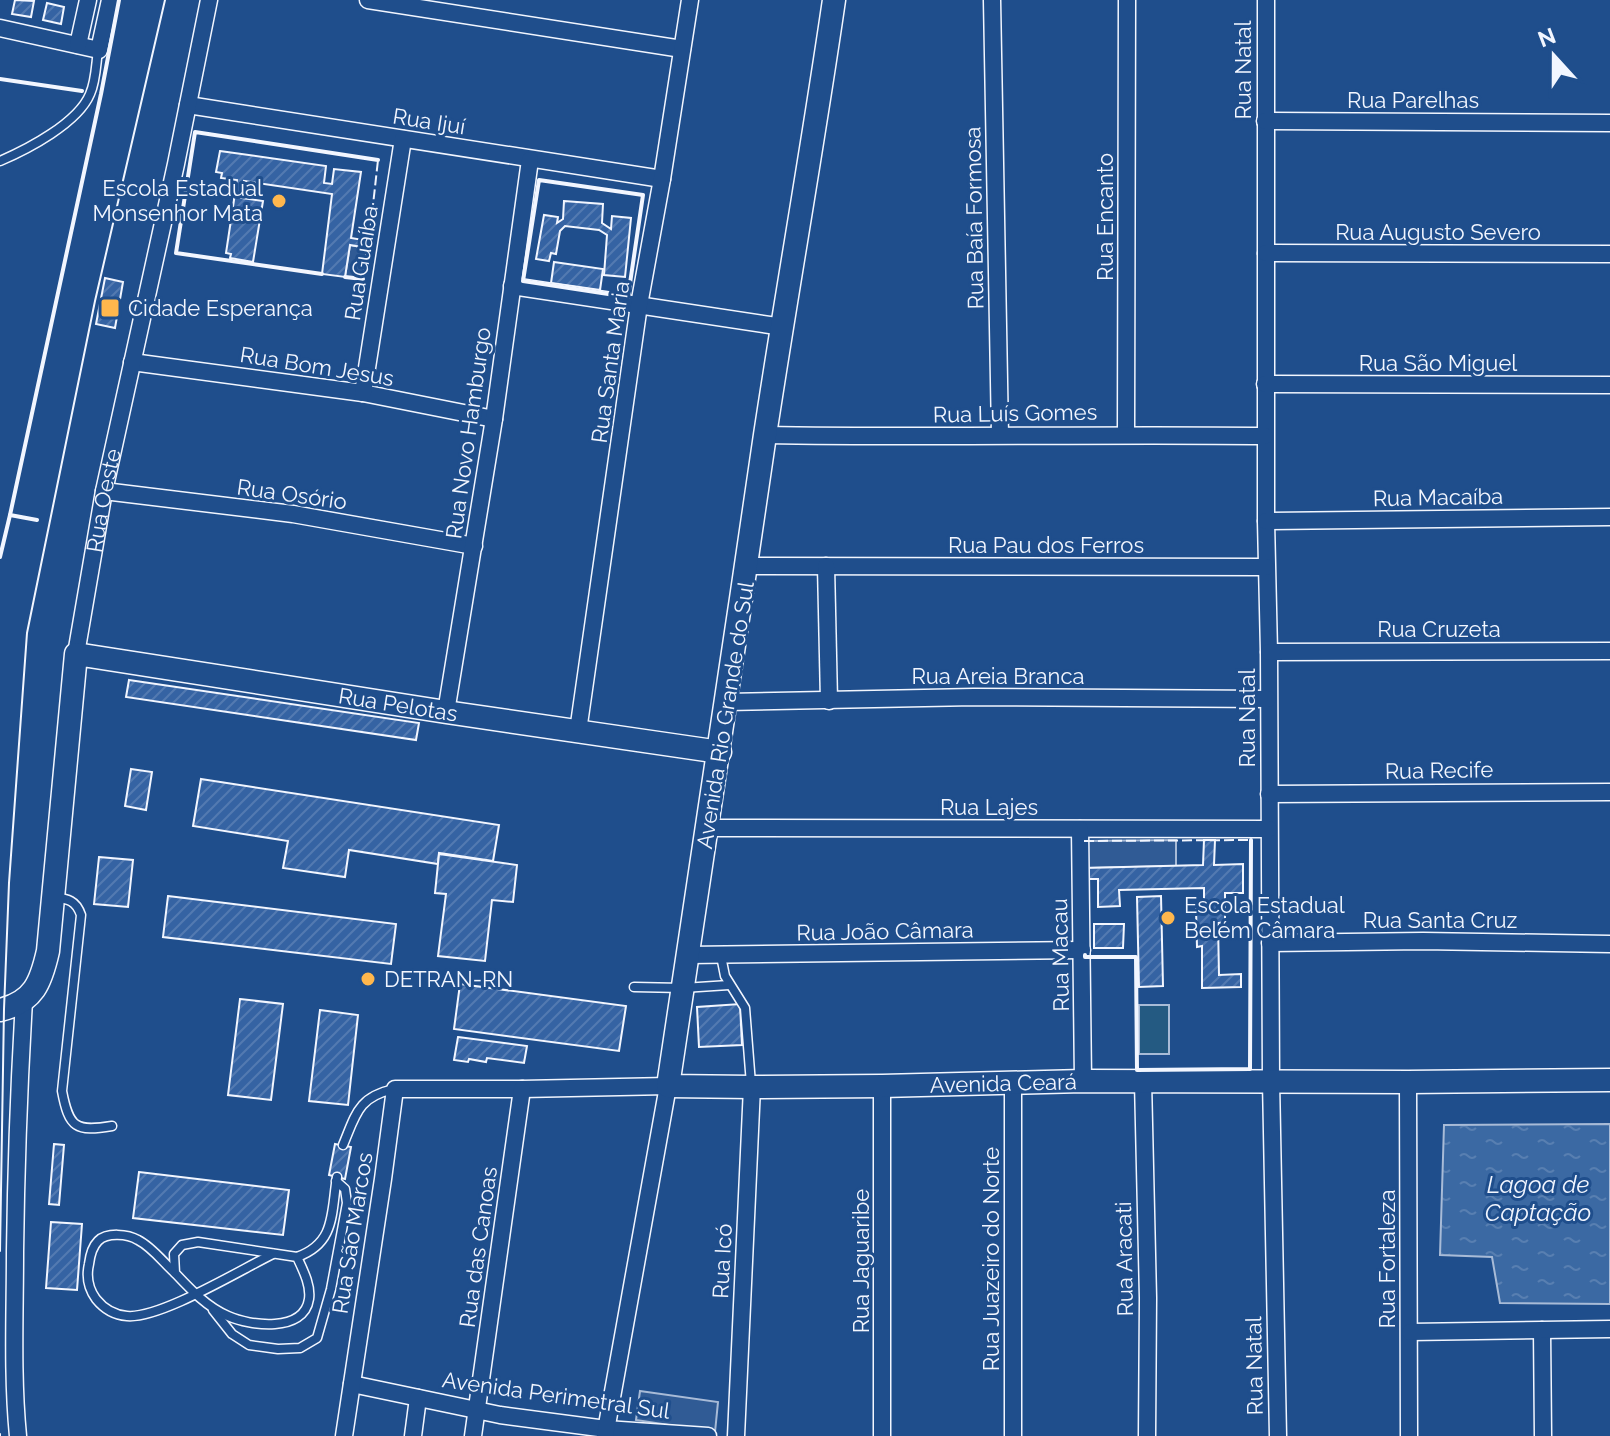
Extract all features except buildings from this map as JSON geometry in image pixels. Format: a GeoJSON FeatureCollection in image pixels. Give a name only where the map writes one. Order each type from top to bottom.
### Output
{"type":"FeatureCollection","features":[{"type":"Feature","properties":{"kind":"street"},"geometry":{"type":"LineString","coordinates":[[78,45],[88,0]]}},
{"type":"Feature","properties":{"kind":"street"},"geometry":{"type":"LineString","coordinates":[[0,28],[99,50],[110,0]]}},
{"type":"Feature","properties":{"kind":"street","name":"Rua Oeste"},"geometry":{"type":"LineString","coordinates":[[18,1436],[14,1348],[15,1187],[24,1001],[38,986],[48,951],[76,654],[104,491],[209,0]]}},
{"type":"Feature","properties":{"kind":"street"},"geometry":{"type":"LineString","coordinates":[[368,0],[682,49]]}},
{"type":"Feature","properties":{"kind":"street","name":"Rua Santa Maria"},"geometry":{"type":"LineString","coordinates":[[578,731],[639,305],[690,0]]}},
{"type":"Feature","properties":{"kind":"street","name":"Avenida Rio Grande do Sul"},"geometry":{"type":"LineString","coordinates":[[605,1433],[668,1086],[765,435],[834,0]]}},
{"type":"Feature","properties":{"kind":"street","name":"Rua Baía Formosa"},"geometry":{"type":"LineString","coordinates":[[992,0],[1000,435]]}},
{"type":"Feature","properties":{"kind":"street","name":"Rua Encanto"},"geometry":{"type":"LineString","coordinates":[[1126,434],[1127,0]]}},
{"type":"Feature","properties":{"kind":"street","name":"Rua Natal"},"geometry":{"type":"LineString","coordinates":[[1266,0],[1266,567],[1278,1436]]}},
{"type":"Feature","properties":{"kind":"street","name":"Rua Ijuí"},"geometry":{"type":"LineString","coordinates":[[188,105],[662,179]]}},
{"type":"Feature","properties":{"kind":"street","name":"Rua Parelhas"},"geometry":{"type":"LineString","coordinates":[[1265,121],[1610,123]]}},
{"type":"Feature","properties":{"kind":"street","name":"Rua Guaíba"},"geometry":{"type":"LineString","coordinates":[[363,393],[403,139]]}},
{"type":"Feature","properties":{"kind":"street","name":"Rua Novo Hamburgo"},"geometry":{"type":"LineString","coordinates":[[446,712],[494,419],[530,160]]}},
{"type":"Feature","properties":{"kind":"street","name":"Rua Augusto Severo"},"geometry":{"type":"LineString","coordinates":[[1266,253],[1610,254]]}},
{"type":"Feature","properties":{"kind":"street"},"geometry":{"type":"LineString","coordinates":[[512,286],[783,327]]}},
{"type":"Feature","properties":{"kind":"street","name":"Rua Bom Jesus"},"geometry":{"type":"LineString","coordinates":[[132,362],[363,393],[494,419]]}},
{"type":"Feature","properties":{"kind":"street","name":"Rua São Miguel"},"geometry":{"type":"LineString","coordinates":[[1265,384],[1610,385]]}},
{"type":"Feature","properties":{"kind":"street","name":"Rua Luís Gomes"},"geometry":{"type":"LineString","coordinates":[[765,435],[1265,436]]}},
{"type":"Feature","properties":{"kind":"street","name":"Rua Osório"},"geometry":{"type":"LineString","coordinates":[[104,491],[293,514],[474,546]]}},
{"type":"Feature","properties":{"kind":"street","name":"Rua Macaíba"},"geometry":{"type":"LineString","coordinates":[[1266,521],[1610,517]]}},
{"type":"Feature","properties":{"kind":"street","name":"Rua Pau dos Ferros"},"geometry":{"type":"LineString","coordinates":[[747,566],[1266,567]]}},
{"type":"Feature","properties":{"kind":"street"},"geometry":{"type":"LineString","coordinates":[[826,566],[829,701]]}},
{"type":"Feature","properties":{"kind":"street","name":"Rua Cruzeta"},"geometry":{"type":"LineString","coordinates":[[1269,652],[1610,651]]}},
{"type":"Feature","properties":{"kind":"street","name":"Rua Pelotas"},"geometry":{"type":"LineString","coordinates":[[76,654],[720,752]]}},
{"type":"Feature","properties":{"kind":"street","name":"Rua Areia Branca"},"geometry":{"type":"LineString","coordinates":[[727,702],[974,697],[1268,699]]}},
{"type":"Feature","properties":{"kind":"street","name":"Rua Recife"},"geometry":{"type":"LineString","coordinates":[[1269,794],[1610,792]]}},
{"type":"Feature","properties":{"kind":"street","name":"Rua Lajes"},"geometry":{"type":"LineString","coordinates":[[708,828],[1269,829]]}},
{"type":"Feature","properties":{"kind":"street","name":"Rua Macau"},"geometry":{"type":"LineString","coordinates":[[1080,829],[1083,1081]]}},
{"type":"Feature","properties":{"kind":"street","name":"Rua Santa Cruz"},"geometry":{"type":"LineString","coordinates":[[1270,943],[1423,941],[1610,944]]}},
{"type":"Feature","properties":{"kind":"street","name":"Rua João Câmara"},"geometry":{"type":"LineString","coordinates":[[688,955],[1082,950]]}},
{"type":"Feature","properties":{"kind":"street"},"geometry":{"type":"LineString","coordinates":[[0,1010],[24,1001]]}},
{"type":"Feature","properties":{"kind":"street","name":"Avenida Ceará"},"geometry":{"type":"LineString","coordinates":[[395,1089],[882,1086],[1083,1081],[1610,1080]]}},
{"type":"Feature","properties":{"kind":"street","name":"Rua Aracati"},"geometry":{"type":"LineString","coordinates":[[1143,1081],[1148,1298],[1147,1436]]}},
{"type":"Feature","properties":{"kind":"street","name":"Rua Fortaleza"},"geometry":{"type":"LineString","coordinates":[[1408,1082],[1409,1436]]}},
{"type":"Feature","properties":{"kind":"street","name":"Rua Juazeiro do Norte"},"geometry":{"type":"LineString","coordinates":[[1013,1083],[1013,1436]]}},
{"type":"Feature","properties":{"kind":"street","name":"Rua Jaguaribe"},"geometry":{"type":"LineString","coordinates":[[882,1086],[882,1436]]}},
{"type":"Feature","properties":{"kind":"street","name":"Rua Icó"},"geometry":{"type":"LineString","coordinates":[[736,1436],[752,1087]]}},
{"type":"Feature","properties":{"kind":"street","name":"Rua São Marcos"},"geometry":{"type":"LineString","coordinates":[[344,1436],[395,1089]]}},
{"type":"Feature","properties":{"kind":"street","name":"Rua das Canoas"},"geometry":{"type":"LineString","coordinates":[[473,1436],[522,1089]]}},
{"type":"Feature","properties":{"kind":"street"},"geometry":{"type":"LineString","coordinates":[[1410,1332],[1610,1329]]}},
{"type":"Feature","properties":{"kind":"street"},"geometry":{"type":"LineString","coordinates":[[1542,1330],[1543,1436]]}},
{"type":"Feature","properties":{"kind":"street","name":"Avenida Perimetral Sul"},"geometry":{"type":"LineString","coordinates":[[352,1384],[549,1429],[708,1436]]}},
{"type":"Feature","properties":{"kind":"street"},"geometry":{"type":"LineString","coordinates":[[413,1436],[418,1398]]}},
{"type":"Feature","properties":{"kind":"lane"},"geometry":{"type":"LineString","coordinates":[[0,161],[51,133],[84,107],[92,91],[99,50]]}},
{"type":"Feature","properties":{"kind":"lane"},"geometry":{"type":"LineString","coordinates":[[52,897],[74,902],[81,915],[62,1091],[65,1106],[79,1128],[112,1126]]}},
{"type":"Feature","properties":{"kind":"lane"},"geometry":{"type":"LineString","coordinates":[[721,956],[729,985],[745,1008],[752,1087]]}},
{"type":"Feature","properties":{"kind":"lane"},"geometry":{"type":"LineString","coordinates":[[634,987],[729,985]]}},
{"type":"Feature","properties":{"kind":"lane"},"geometry":{"type":"LineString","coordinates":[[343,1145],[364,1103],[377,1093],[395,1089]]}},
{"type":"Feature","properties":{"kind":"lane"},"geometry":{"type":"LineString","coordinates":[[175,1273],[174,1254],[182,1245],[198,1242],[297,1257],[318,1248],[327,1235],[336,1179],[345,1189],[347,1203],[331,1289],[317,1338],[300,1348],[249,1345],[232,1334],[210,1306],[196,1293],[140,1240],[124,1235],[98,1240],[91,1252],[87,1272],[91,1290],[104,1308],[127,1316],[151,1313],[196,1293],[273,1254]]}},
{"type":"Feature","properties":{"kind":"lane"},"geometry":{"type":"LineString","coordinates":[[210,1306],[247,1323],[267,1325],[293,1320],[306,1308],[309,1299],[305,1273],[297,1257]]}},
{"type":"Feature","properties":{"kind":"shaded area"},"geometry":{"type":"Polygon","coordinates":[[[350,245],[367,248],[363,279],[345,277],[350,245]]]}},
{"type":"Feature","properties":{"kind":"shaded area"},"geometry":{"type":"Polygon","coordinates":[[[1176,840],[1176,866],[1084,868],[1084,841],[1176,840]]]}},
{"type":"Feature","properties":{"kind":"shaded area"},"geometry":{"type":"Polygon","coordinates":[[[1139,1005],[1169,1005],[1169,1054],[1139,1054],[1139,1005]]]}},
{"type":"Feature","properties":{"kind":"shaded area"},"geometry":{"type":"Polygon","coordinates":[[[640,1391],[718,1402],[715,1432],[636,1420],[640,1391]]]}},
{"type":"Feature","properties":{"kind":"water","name":"Lagoa de Captação"},"geometry":{"type":"Polygon","coordinates":[[[1610,1124],[1610,1304],[1500,1303],[1492,1257],[1440,1255],[1444,1125],[1610,1124]]]}},
{"type":"Feature","properties":{"kind":"tram line"},"geometry":{"type":"LineString","coordinates":[[0,1251],[9,883],[27,633],[95,301],[165,0]]}},
{"type":"Feature","properties":{"kind":"fence"},"geometry":{"type":"LineString","coordinates":[[369,241],[378,160]]}},
{"type":"Feature","properties":{"kind":"fence"},"geometry":{"type":"LineString","coordinates":[[363,279],[367,248]]}},
{"type":"Feature","properties":{"kind":"fence"},"geometry":{"type":"LineString","coordinates":[[1084,841],[1251,840]]}},
{"type":"Feature","properties":{"kind":"wall"},"geometry":{"type":"LineString","coordinates":[[37,520],[10,515],[119,0]]}},
{"type":"Feature","properties":{"kind":"wall"},"geometry":{"type":"LineString","coordinates":[[0,79],[82,91]]}},
{"type":"Feature","properties":{"kind":"wall"},"geometry":{"type":"LineString","coordinates":[[322,274],[176,253],[195,132],[378,160]]}},
{"type":"Feature","properties":{"kind":"wall"},"geometry":{"type":"LineString","coordinates":[[539,180],[643,195],[628,297],[523,281],[539,180]]}},
{"type":"Feature","properties":{"kind":"wall"},"geometry":{"type":"LineString","coordinates":[[345,277],[363,279]]}},
{"type":"Feature","properties":{"kind":"wall"},"geometry":{"type":"LineString","coordinates":[[0,557],[10,515]]}},
{"type":"Feature","properties":{"kind":"wall"},"geometry":{"type":"LineString","coordinates":[[1085,955],[1136,957],[1137,1070],[1250,1069],[1251,840]]}},
{"type":"Feature","properties":{"kind":"place","name":"Escola Estadual Monsenhor Mata"},"geometry":{"type":"Point","coordinates":[279,201]}},
{"type":"Feature","properties":{"kind":"place","name":"Cidade Esperança"},"geometry":{"type":"Point","coordinates":[110,308]}},
{"type":"Feature","properties":{"kind":"place","name":"Escola Estadual Belém Câmara"},"geometry":{"type":"Point","coordinates":[1168,918]}},
{"type":"Feature","properties":{"kind":"place","name":"DETRAN-RN"},"geometry":{"type":"Point","coordinates":[368,979]}}]}
